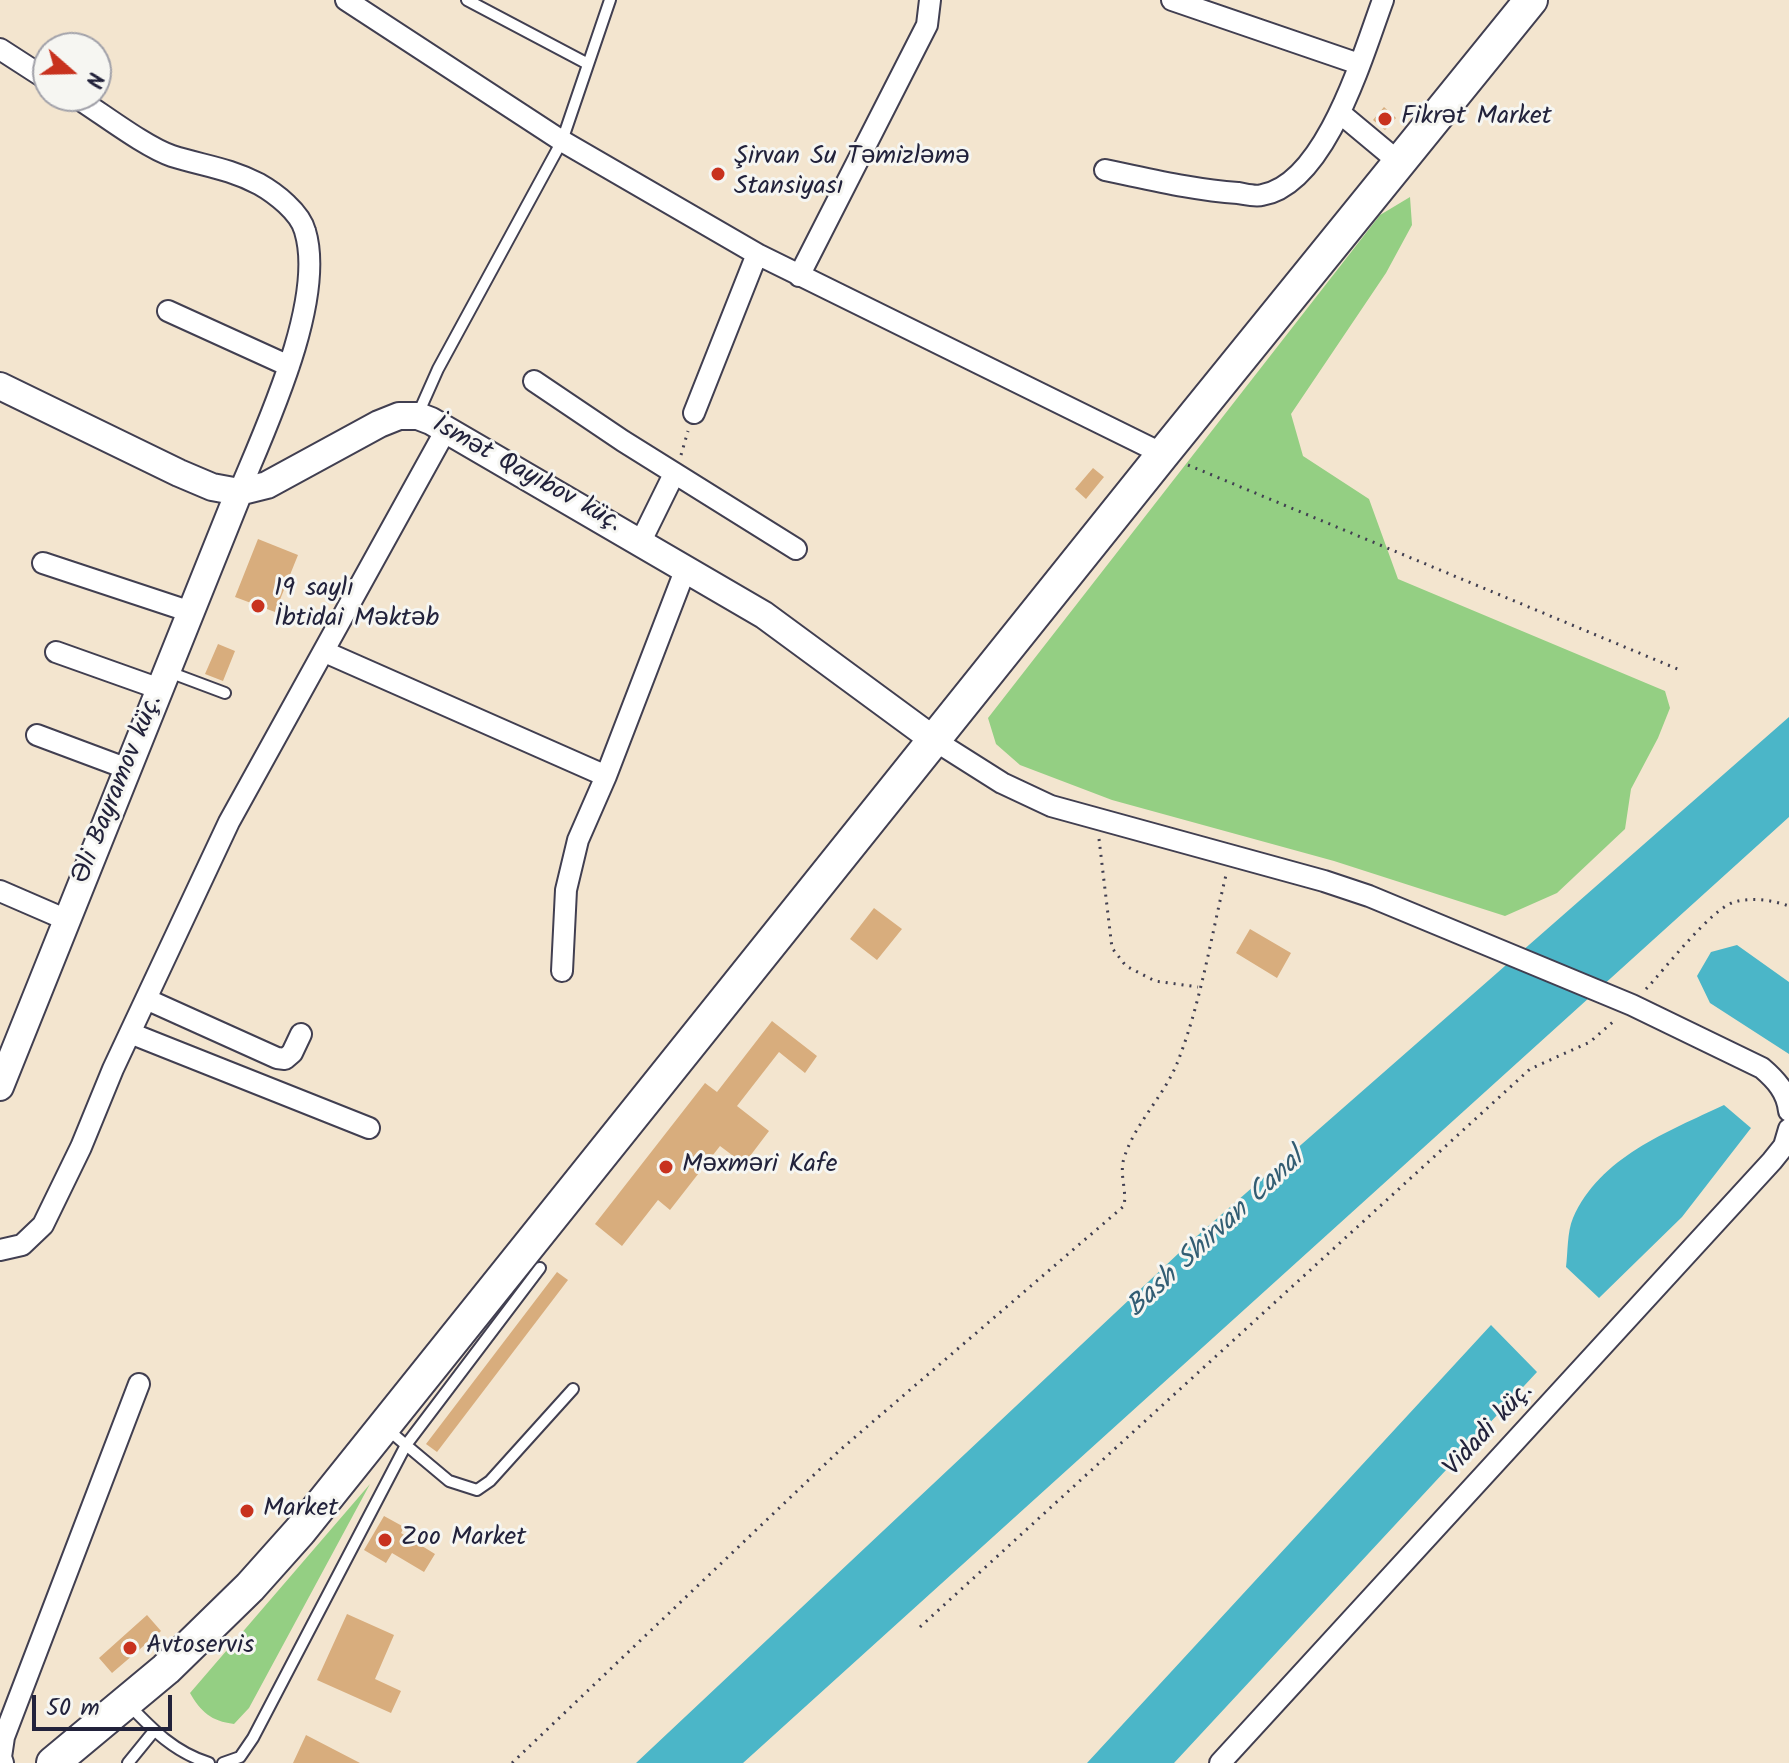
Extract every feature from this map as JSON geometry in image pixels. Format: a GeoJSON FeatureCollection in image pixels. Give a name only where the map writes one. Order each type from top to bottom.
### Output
{"type":"FeatureCollection","features":[{"type":"Feature","properties":{"kind":"main road"},"geometry":{"type":"LineString","coordinates":[[53,1763],[166,1669],[250,1587],[300,1531],[395,1436],[934,740],[1531,0]]}},
{"type":"Feature","properties":{"kind":"street"},"geometry":{"type":"LineString","coordinates":[[346,0],[562,141],[757,254],[1163,454]]}},
{"type":"Feature","properties":{"kind":"street"},"geometry":{"type":"LineString","coordinates":[[799,276],[927,25],[930,0]]}},
{"type":"Feature","properties":{"kind":"street"},"geometry":{"type":"LineString","coordinates":[[1172,0],[1359,64]]}},
{"type":"Feature","properties":{"kind":"street"},"geometry":{"type":"LineString","coordinates":[[1105,170],[1218,192],[1262,195],[1293,180],[1316,157],[1340,113],[1383,0]]}},
{"type":"Feature","properties":{"kind":"street"},"geometry":{"type":"LineString","coordinates":[[0,49],[32,70]]}},
{"type":"Feature","properties":{"kind":"street"},"geometry":{"type":"LineString","coordinates":[[0,386],[179,473],[212,487],[239,492],[289,366],[301,330],[310,256],[305,228],[291,209],[262,186],[227,169],[170,156],[100,112]]}},
{"type":"Feature","properties":{"kind":"street"},"geometry":{"type":"LineString","coordinates":[[1340,113],[1400,163]]}},
{"type":"Feature","properties":{"kind":"street"},"geometry":{"type":"LineString","coordinates":[[694,413],[757,254]]}},
{"type":"Feature","properties":{"kind":"street"},"geometry":{"type":"LineString","coordinates":[[168,311],[289,366]]}},
{"type":"Feature","properties":{"kind":"street"},"geometry":{"type":"LineString","coordinates":[[534,381],[674,474],[796,549]]}},
{"type":"Feature","properties":{"kind":"street","name":"İsmət Qayıbov küç."},"geometry":{"type":"LineString","coordinates":[[239,492],[267,485],[379,424],[399,416],[418,416],[447,428],[686,568],[807,644],[934,740]]}},
{"type":"Feature","properties":{"kind":"street"},"geometry":{"type":"LineString","coordinates":[[0,1250],[22,1245],[43,1225],[229,822],[447,428]]}},
{"type":"Feature","properties":{"kind":"street"},"geometry":{"type":"LineString","coordinates":[[641,541],[674,474]]}},
{"type":"Feature","properties":{"kind":"street","name":"Əli Bayramov küç."},"geometry":{"type":"LineString","coordinates":[[0,1087],[239,492]]}},
{"type":"Feature","properties":{"kind":"street"},"geometry":{"type":"LineString","coordinates":[[43,563],[191,612]]}},
{"type":"Feature","properties":{"kind":"street"},"geometry":{"type":"LineString","coordinates":[[562,971],[566,890],[578,840],[606,776],[686,568]]}},
{"type":"Feature","properties":{"kind":"street"},"geometry":{"type":"LineString","coordinates":[[56,652],[164,680]]}},
{"type":"Feature","properties":{"kind":"street"},"geometry":{"type":"LineString","coordinates":[[325,652],[606,776]]}},
{"type":"Feature","properties":{"kind":"street"},"geometry":{"type":"LineString","coordinates":[[37,735],[128,769]]}},
{"type":"Feature","properties":{"kind":"street"},"geometry":{"type":"LineString","coordinates":[[934,740],[1002,783],[1051,806],[1369,896],[1623,1002],[1762,1068],[1778,1082],[1789,1111]]}},
{"type":"Feature","properties":{"kind":"street"},"geometry":{"type":"LineString","coordinates":[[0,891],[67,920]]}},
{"type":"Feature","properties":{"kind":"street"},"geometry":{"type":"LineString","coordinates":[[146,999],[277,1058],[285,1059],[292,1053],[301,1034]]}},
{"type":"Feature","properties":{"kind":"street"},"geometry":{"type":"LineString","coordinates":[[130,1033],[369,1128]]}},
{"type":"Feature","properties":{"kind":"street","name":"Vidadi küç."},"geometry":{"type":"LineString","coordinates":[[1220,1763],[1772,1161],[1784,1146],[1789,1129]]}},
{"type":"Feature","properties":{"kind":"street"},"geometry":{"type":"LineString","coordinates":[[3,1763],[4,1737],[139,1384]]}},
{"type":"Feature","properties":{"kind":"lane"},"geometry":{"type":"LineString","coordinates":[[467,0],[588,64]]}},
{"type":"Feature","properties":{"kind":"lane"},"geometry":{"type":"LineString","coordinates":[[418,416],[425,394],[562,141],[610,0]]}},
{"type":"Feature","properties":{"kind":"lane"},"geometry":{"type":"LineString","coordinates":[[164,680],[225,693]]}},
{"type":"Feature","properties":{"kind":"lane"},"geometry":{"type":"LineString","coordinates":[[223,1763],[240,1757],[253,1738],[395,1436],[540,1268]]}},
{"type":"Feature","properties":{"kind":"lane"},"geometry":{"type":"LineString","coordinates":[[395,1436],[449,1481],[466,1489],[477,1490],[490,1481],[573,1389]]}},
{"type":"Feature","properties":{"kind":"lane"},"geometry":{"type":"LineString","coordinates":[[127,1702],[154,1731],[188,1756],[209,1763]]}},
{"type":"Feature","properties":{"kind":"lane"},"geometry":{"type":"LineString","coordinates":[[128,1763],[154,1731]]}},
{"type":"Feature","properties":{"kind":"path"},"geometry":{"type":"LineString","coordinates":[[674,474],[694,413]]}},
{"type":"Feature","properties":{"kind":"path"},"geometry":{"type":"LineString","coordinates":[[1163,454],[1680,670]]}},
{"type":"Feature","properties":{"kind":"path"},"geometry":{"type":"LineString","coordinates":[[1097,820],[1112,948],[1126,966],[1155,981],[1198,987]]}},
{"type":"Feature","properties":{"kind":"path"},"geometry":{"type":"LineString","coordinates":[[512,1763],[840,1450],[1124,1206],[1126,1193],[1121,1172],[1125,1155],[1177,1065],[1230,856]]}},
{"type":"Feature","properties":{"kind":"path"},"geometry":{"type":"LineString","coordinates":[[920,1627],[1530,1069],[1590,1042],[1623,1002],[1709,920],[1733,902],[1770,899],[1789,906]]}},
{"type":"Feature","properties":{"kind":"green space"},"geometry":{"type":"Polygon","coordinates":[[[1410,197],[1412,225],[1386,273],[1291,414],[1303,456],[1369,499],[1398,579],[1665,691],[1670,708],[1631,789],[1625,829],[1557,893],[1505,916],[1334,861],[1112,800],[1020,765],[996,744],[988,718],[1380,215],[1410,197]]]}},
{"type":"Feature","properties":{"kind":"green space"},"geometry":{"type":"Polygon","coordinates":[[[370,1484],[249,1708],[234,1724],[219,1721],[208,1714],[190,1693],[370,1484]]]}},
{"type":"Feature","properties":{"kind":"water","name":"Bash Shirvan Canal"},"geometry":{"type":"Polygon","coordinates":[[[1789,717],[1789,817],[743,1763],[636,1763],[1197,1236],[1789,717]]]}},
{"type":"Feature","properties":{"kind":"water"},"geometry":{"type":"Polygon","coordinates":[[[1737,945],[1789,982],[1789,1054],[1710,1003],[1697,976],[1711,952],[1737,945]]]}},
{"type":"Feature","properties":{"kind":"water"},"geometry":{"type":"Polygon","coordinates":[[[1724,1105],[1751,1128],[1682,1217],[1599,1298],[1566,1267],[1571,1224],[1585,1197],[1600,1178],[1637,1149],[1724,1105]]]}},
{"type":"Feature","properties":{"kind":"water"},"geometry":{"type":"Polygon","coordinates":[[[1491,1325],[1537,1372],[1174,1763],[1087,1763],[1491,1325]]]}},
{"type":"Feature","properties":{"kind":"building"},"geometry":{"type":"Polygon","coordinates":[[[1384,107],[1396,118],[1385,130],[1373,120],[1384,107]]]}},
{"type":"Feature","properties":{"kind":"building"},"geometry":{"type":"Polygon","coordinates":[[[1093,468],[1104,477],[1086,499],[1075,489],[1093,468]]]}},
{"type":"Feature","properties":{"kind":"building"},"geometry":{"type":"Polygon","coordinates":[[[258,539],[298,555],[275,612],[235,597],[258,539]]]}},
{"type":"Feature","properties":{"kind":"building"},"geometry":{"type":"Polygon","coordinates":[[[218,644],[235,651],[223,681],[205,674],[218,644]]]}},
{"type":"Feature","properties":{"kind":"building"},"geometry":{"type":"Polygon","coordinates":[[[874,908],[902,929],[877,960],[850,939],[874,908]]]}},
{"type":"Feature","properties":{"kind":"building"},"geometry":{"type":"Polygon","coordinates":[[[1250,929],[1291,953],[1277,978],[1236,953],[1250,929]]]}},
{"type":"Feature","properties":{"kind":"building"},"geometry":{"type":"Polygon","coordinates":[[[772,1021],[817,1056],[805,1073],[779,1052],[737,1106],[769,1131],[744,1164],[720,1146],[670,1210],[658,1200],[622,1246],[595,1224],[705,1083],[717,1092],[772,1021]]]}},
{"type":"Feature","properties":{"kind":"building"},"geometry":{"type":"Polygon","coordinates":[[[557,1272],[568,1280],[437,1452],[426,1444],[557,1272]]]}},
{"type":"Feature","properties":{"kind":"building"},"geometry":{"type":"Polygon","coordinates":[[[384,1516],[404,1527],[401,1533],[435,1554],[424,1572],[392,1553],[386,1563],[364,1550],[384,1516]]]}},
{"type":"Feature","properties":{"kind":"building"},"geometry":{"type":"Polygon","coordinates":[[[347,1614],[394,1635],[375,1679],[401,1691],[391,1713],[317,1680],[347,1614]]]}},
{"type":"Feature","properties":{"kind":"building"},"geometry":{"type":"Polygon","coordinates":[[[147,1615],[161,1631],[112,1673],[99,1658],[147,1615]]]}},
{"type":"Feature","properties":{"kind":"building"},"geometry":{"type":"Polygon","coordinates":[[[306,1735],[360,1763],[293,1763],[306,1735]]]}},
{"type":"Feature","properties":{"kind":"place","name":"Fikrət Market"},"geometry":{"type":"Point","coordinates":[1385,119]}},
{"type":"Feature","properties":{"kind":"place","name":"Şirvan Su Təmizləmə Stansiyası"},"geometry":{"type":"Point","coordinates":[718,174]}},
{"type":"Feature","properties":{"kind":"place","name":"19 saylı İbtidai Məktəb"},"geometry":{"type":"Point","coordinates":[258,606]}},
{"type":"Feature","properties":{"kind":"place","name":"Məxməri Kafe"},"geometry":{"type":"Point","coordinates":[666,1167]}},
{"type":"Feature","properties":{"kind":"place","name":"Market"},"geometry":{"type":"Point","coordinates":[247,1511]}},
{"type":"Feature","properties":{"kind":"place","name":"Zoo Market"},"geometry":{"type":"Point","coordinates":[385,1540]}},
{"type":"Feature","properties":{"kind":"place","name":"Avtoservis"},"geometry":{"type":"Point","coordinates":[130,1648]}}]}
